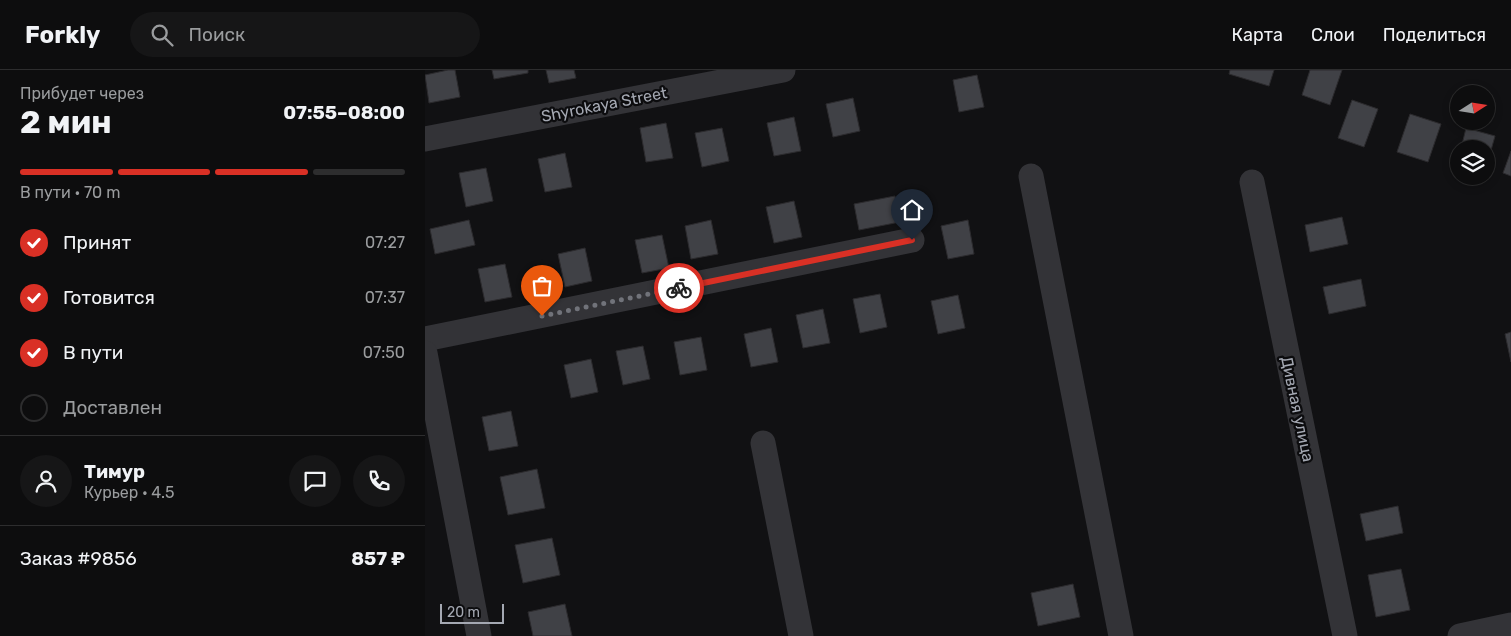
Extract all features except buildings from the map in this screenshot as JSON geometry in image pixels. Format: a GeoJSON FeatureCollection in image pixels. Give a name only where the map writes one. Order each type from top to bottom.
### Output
{"type":"FeatureCollection","features":[{"type":"Feature","properties":{"kind":"street","name":"Shyrokaya Street"},"geometry":{"type":"LineString","coordinates":[[425,139],[783,70]]}},
{"type":"Feature","properties":{"kind":"street"},"geometry":{"type":"LineString","coordinates":[[1031,176],[1121,636]]}},
{"type":"Feature","properties":{"kind":"street","name":"Дивная улица"},"geometry":{"type":"LineString","coordinates":[[1252,182],[1345,636]]}},
{"type":"Feature","properties":{"kind":"street"},"geometry":{"type":"LineString","coordinates":[[425,339],[912,240]]}},
{"type":"Feature","properties":{"kind":"street"},"geometry":{"type":"LineString","coordinates":[[425,353],[479,636]]}},
{"type":"Feature","properties":{"kind":"street"},"geometry":{"type":"LineString","coordinates":[[763,443],[801,636]]}},
{"type":"Feature","properties":{"kind":"street"},"geometry":{"type":"LineString","coordinates":[[1460,636],[1511,625]]}},
{"type":"Feature","properties":{"kind":"way so far"},"geometry":{"type":"LineString","coordinates":[[542,316],[679,288]]}},
{"type":"Feature","properties":{"kind":"route"},"geometry":{"type":"LineString","coordinates":[[679,288],[912,240]]}}]}
